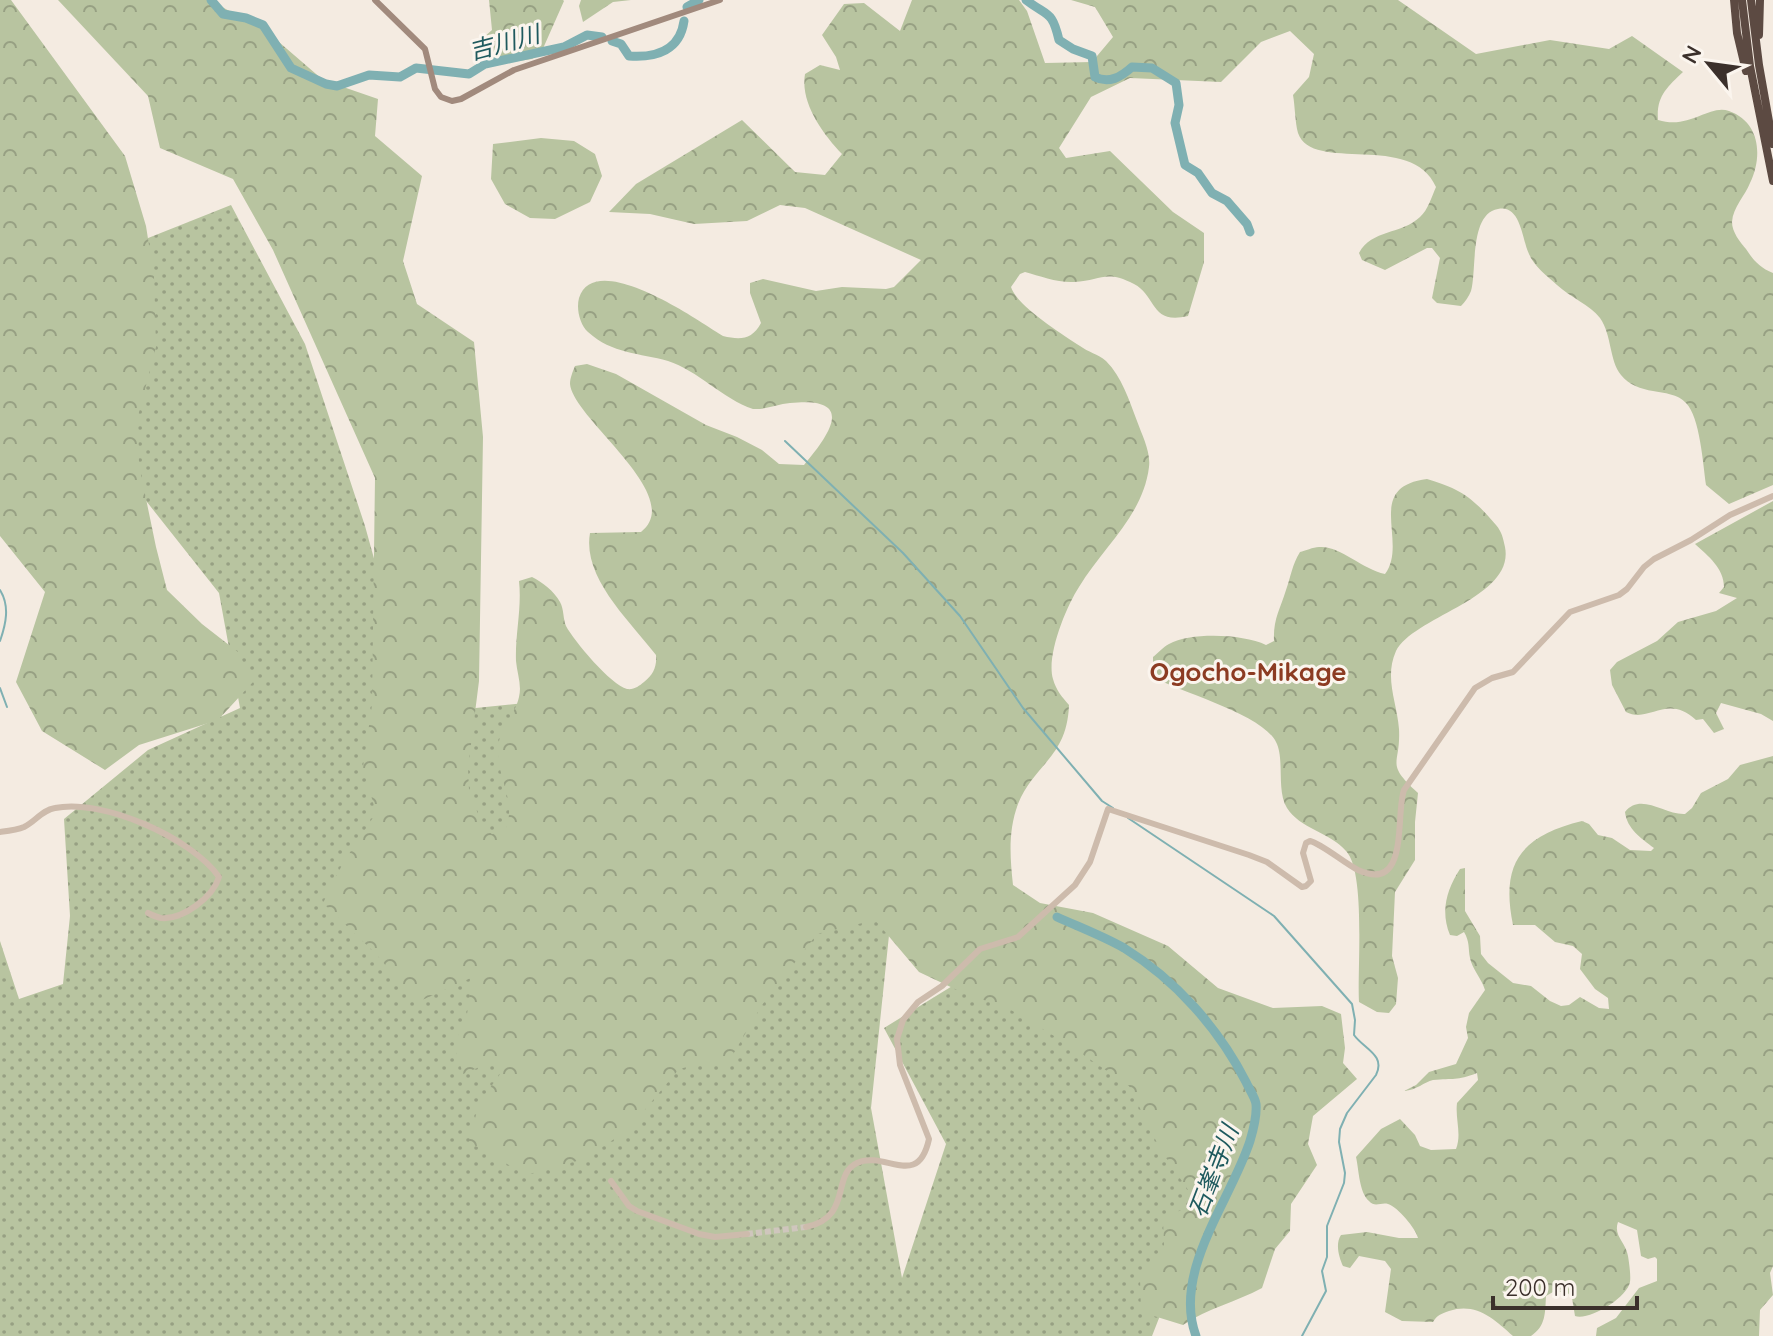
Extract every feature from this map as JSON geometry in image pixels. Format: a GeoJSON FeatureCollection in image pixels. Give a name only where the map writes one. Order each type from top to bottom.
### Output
{"type":"FeatureCollection","features":[{"type":"Feature","properties":{"kind":"highway"},"geometry":{"type":"LineString","coordinates":[[1734,0],[1737,33],[1773,181]]}},
{"type":"Feature","properties":{"kind":"highway"},"geometry":{"type":"LineString","coordinates":[[1742,0],[1766,153]]}},
{"type":"Feature","properties":{"kind":"highway"},"geometry":{"type":"LineString","coordinates":[[1751,0],[1773,144]]}},
{"type":"Feature","properties":{"kind":"highway"},"geometry":{"type":"LineString","coordinates":[[1760,0],[1759,35],[1765,100]]}},
{"type":"Feature","properties":{"kind":"main road"},"geometry":{"type":"LineString","coordinates":[[375,0],[425,49],[431,79],[441,97],[452,101],[514,70],[720,0]]}},
{"type":"Feature","properties":{"kind":"street"},"geometry":{"type":"LineString","coordinates":[[806,1227],[819,1225],[832,1213],[839,1202],[848,1170],[854,1164],[871,1160],[908,1166],[916,1164],[922,1156],[929,1139],[897,1050],[903,1020],[918,1002],[942,986],[980,949],[1018,937],[1075,885],[1090,862],[1108,809],[1267,862],[1302,887],[1311,881],[1303,853],[1306,843],[1310,841],[1361,871],[1375,873],[1387,870],[1397,855],[1400,804],[1404,790],[1475,688],[1492,678],[1513,672],[1570,612],[1619,595],[1654,559],[1730,515],[1773,496]]}},
{"type":"Feature","properties":{"kind":"street"},"geometry":{"type":"LineString","coordinates":[[0,832],[26,826],[52,808],[66,806],[121,814],[187,849],[219,877],[209,895],[185,911],[161,918],[148,913]]}},
{"type":"Feature","properties":{"kind":"street"},"geometry":{"type":"LineString","coordinates":[[611,1181],[629,1206],[637,1211],[699,1234],[715,1237],[747,1234]]}},
{"type":"Feature","properties":{"kind":"green space"},"geometry":{"type":"Polygon","coordinates":[[[0,0],[11,0],[125,156],[146,226],[154,277],[156,347],[138,416],[139,465],[156,547],[167,590],[202,624],[238,652],[253,682],[218,720],[139,745],[105,770],[42,731],[16,682],[45,592],[0,536],[0,0]]]}},
{"type":"Feature","properties":{"kind":"green space"},"geometry":{"type":"Polygon","coordinates":[[[58,0],[209,0],[265,30],[323,80],[378,99],[375,136],[422,176],[403,261],[417,304],[474,342],[483,437],[479,681],[468,768],[469,790],[483,827],[492,834],[504,832],[508,821],[508,801],[498,748],[520,692],[516,661],[519,581],[532,577],[551,591],[561,605],[570,633],[594,662],[620,686],[630,689],[638,686],[650,677],[656,663],[656,655],[601,583],[590,550],[590,533],[641,532],[651,517],[650,499],[640,479],[576,399],[570,384],[575,366],[587,364],[616,374],[706,425],[762,450],[779,464],[804,465],[822,441],[832,419],[831,411],[824,405],[811,402],[753,409],[731,399],[679,365],[607,345],[583,325],[579,316],[579,298],[589,285],[605,281],[625,284],[671,304],[723,336],[740,338],[750,336],[761,323],[750,293],[750,283],[763,279],[816,291],[842,287],[886,289],[894,287],[921,260],[805,208],[780,205],[747,221],[694,224],[650,214],[609,212],[636,184],[742,120],[795,172],[825,175],[842,154],[821,128],[810,107],[804,85],[805,74],[820,65],[840,70],[822,35],[844,4],[864,3],[900,31],[912,0],[1019,0],[1027,11],[1045,63],[1092,62],[1113,37],[1095,7],[1071,0],[1398,0],[1476,54],[1550,40],[1609,49],[1632,36],[1683,72],[1664,93],[1658,120],[1680,122],[1722,110],[1739,116],[1753,131],[1757,162],[1732,222],[1737,237],[1751,257],[1773,273],[1773,485],[1729,504],[1706,485],[1698,430],[1691,410],[1675,396],[1636,386],[1621,375],[1600,318],[1537,267],[1512,212],[1498,209],[1482,221],[1471,291],[1461,306],[1437,303],[1432,298],[1440,258],[1432,248],[1385,270],[1362,260],[1359,253],[1371,240],[1420,217],[1436,187],[1424,170],[1406,161],[1385,156],[1322,151],[1307,145],[1298,133],[1293,95],[1309,77],[1314,54],[1290,31],[1261,42],[1221,82],[1130,78],[1091,97],[1059,148],[1066,158],[1110,151],[1173,212],[1204,233],[1204,262],[1188,316],[1176,318],[1160,313],[1141,289],[1116,277],[1068,282],[1025,272],[1011,287],[1022,303],[1041,319],[1112,367],[1128,397],[1146,444],[1149,461],[1139,501],[1079,587],[1058,632],[1052,669],[1056,687],[1069,705],[1067,723],[1056,749],[1032,779],[1018,804],[1011,834],[1013,885],[1040,903],[1093,913],[1168,946],[1218,988],[1273,1008],[1322,1006],[1341,1014],[1345,1048],[1343,1063],[1357,1079],[1313,1116],[1308,1144],[1317,1165],[1291,1204],[1290,1231],[1275,1249],[1262,1288],[1183,1325],[1141,1312],[1140,1278],[1164,1245],[1163,1218],[1197,1203],[1160,1149],[1129,1086],[1011,1010],[919,972],[875,920],[817,934],[762,1005],[728,1063],[704,1063],[679,1069],[628,1130],[584,1159],[526,1175],[469,1142],[479,1103],[503,1070],[489,1063],[463,1074],[454,1045],[467,1014],[473,977],[420,1001],[323,903],[343,863],[376,813],[363,767],[372,705],[375,478],[273,250],[233,179],[160,148],[148,96],[58,0]]]}},
{"type":"Feature","properties":{"kind":"green space"},"geometry":{"type":"Polygon","coordinates":[[[489,0],[564,1],[541,53],[532,59],[497,64],[475,52],[475,45],[492,30],[489,0]]]}},
{"type":"Feature","properties":{"kind":"green space"},"geometry":{"type":"Polygon","coordinates":[[[581,0],[631,0],[613,2],[583,22],[579,6],[581,0]]]}},
{"type":"Feature","properties":{"kind":"green space"},"geometry":{"type":"Polygon","coordinates":[[[541,138],[574,141],[595,154],[602,176],[590,202],[555,219],[530,218],[505,204],[491,179],[493,144],[541,138]]]}},
{"type":"Feature","properties":{"kind":"green space"},"geometry":{"type":"Polygon","coordinates":[[[231,205],[305,344],[365,526],[417,714],[554,700],[891,916],[871,1108],[902,1278],[946,1144],[884,1028],[975,972],[1152,1090],[1203,1206],[1152,1336],[0,1336],[0,941],[19,999],[63,984],[70,916],[64,819],[148,750],[240,708],[219,593],[124,473],[113,252],[231,205]]]}},
{"type":"Feature","properties":{"kind":"green space"},"geometry":{"type":"Polygon","coordinates":[[[1427,479],[1458,491],[1488,516],[1502,535],[1504,565],[1495,580],[1480,593],[1406,639],[1396,651],[1393,661],[1391,680],[1399,729],[1396,763],[1401,775],[1418,793],[1415,860],[1395,892],[1392,956],[1398,978],[1396,1004],[1389,1013],[1377,1012],[1359,1002],[1358,900],[1352,862],[1340,845],[1299,821],[1287,808],[1276,742],[1268,732],[1239,713],[1153,677],[1153,657],[1169,644],[1203,636],[1231,637],[1266,645],[1274,641],[1277,615],[1300,552],[1327,547],[1385,574],[1393,547],[1392,504],[1397,493],[1408,484],[1427,479]]]}},
{"type":"Feature","properties":{"kind":"green space"},"geometry":{"type":"Polygon","coordinates":[[[1773,501],[1773,721],[1761,714],[1721,703],[1716,713],[1724,729],[1714,733],[1703,719],[1696,720],[1676,709],[1643,715],[1626,712],[1612,685],[1610,670],[1617,662],[1657,641],[1678,622],[1716,611],[1737,598],[1719,593],[1724,587],[1721,574],[1695,544],[1773,501]]]}},
{"type":"Feature","properties":{"kind":"green space"},"geometry":{"type":"Polygon","coordinates":[[[1773,756],[1773,1266],[1770,1273],[1773,1295],[1760,1310],[1759,1336],[1596,1336],[1597,1328],[1616,1318],[1639,1288],[1657,1281],[1657,1259],[1641,1256],[1637,1230],[1618,1222],[1617,1231],[1628,1256],[1630,1282],[1622,1295],[1598,1312],[1575,1316],[1572,1298],[1567,1292],[1553,1292],[1546,1296],[1545,1313],[1536,1332],[1531,1336],[1513,1336],[1492,1318],[1476,1310],[1459,1309],[1444,1313],[1433,1322],[1402,1321],[1385,1312],[1391,1269],[1385,1261],[1359,1256],[1350,1268],[1343,1266],[1338,1242],[1341,1235],[1367,1232],[1418,1238],[1397,1209],[1388,1204],[1371,1203],[1363,1192],[1356,1157],[1381,1129],[1400,1119],[1415,1135],[1420,1146],[1431,1150],[1456,1149],[1457,1103],[1478,1080],[1477,1073],[1433,1080],[1404,1091],[1416,1085],[1429,1072],[1456,1064],[1468,1038],[1466,1027],[1469,1013],[1485,990],[1471,962],[1464,932],[1457,936],[1450,935],[1447,926],[1446,900],[1460,869],[1465,868],[1465,911],[1480,936],[1481,954],[1488,963],[1513,983],[1531,986],[1561,1006],[1569,1005],[1580,997],[1599,1008],[1609,1009],[1608,998],[1595,989],[1580,969],[1582,954],[1573,946],[1555,942],[1535,925],[1513,925],[1510,884],[1520,855],[1544,835],[1582,821],[1598,835],[1612,838],[1630,850],[1651,851],[1654,848],[1635,833],[1629,823],[1625,812],[1631,806],[1645,804],[1685,814],[1701,793],[1728,779],[1740,765],[1773,756]]]}},
{"type":"Feature","properties":{"kind":"waterway","name":"吉川川"},"geometry":{"type":"LineString","coordinates":[[211,0],[223,14],[263,25],[291,68],[337,86],[369,75],[400,77],[416,68],[469,74],[485,64],[564,47],[587,35],[602,37]]}},
{"type":"Feature","properties":{"kind":"waterway","name":"吉川川"},"geometry":{"type":"LineString","coordinates":[[687,7],[699,0]]}},
{"type":"Feature","properties":{"kind":"waterway"},"geometry":{"type":"LineString","coordinates":[[1026,0],[1051,19],[1059,40],[1092,56],[1095,77],[1110,80],[1132,67],[1152,68],[1176,83],[1179,105],[1175,123],[1185,165],[1198,173],[1212,193],[1227,201],[1250,232]]}},
{"type":"Feature","properties":{"kind":"waterway","name":"吉川川"},"geometry":{"type":"LineString","coordinates":[[612,41],[621,44],[629,56],[658,53],[678,39],[684,21]]}},
{"type":"Feature","properties":{"kind":"waterway"},"geometry":{"type":"LineString","coordinates":[[785,441],[903,553],[960,616],[1023,708],[1102,801],[1113,808]]}},
{"type":"Feature","properties":{"kind":"waterway"},"geometry":{"type":"LineString","coordinates":[[0,590],[6,615],[0,641]]}},
{"type":"Feature","properties":{"kind":"waterway"},"geometry":{"type":"LineString","coordinates":[[0,688],[7,707]]}},
{"type":"Feature","properties":{"kind":"waterway"},"geometry":{"type":"LineString","coordinates":[[1128,818],[1274,916],[1352,1004],[1354,1035],[1378,1062],[1376,1075],[1347,1113],[1340,1129],[1339,1142],[1345,1173],[1327,1226],[1327,1257],[1322,1271],[1326,1291],[1302,1336]]}},
{"type":"Feature","properties":{"kind":"waterway","name":"石峯寺川"},"geometry":{"type":"LineString","coordinates":[[1057,917],[1124,948],[1178,990],[1223,1043],[1255,1101],[1250,1141],[1198,1262],[1192,1287],[1191,1312],[1196,1336]]}},
{"type":"Feature","properties":{"kind":"tunnel"},"geometry":{"type":"LineString","coordinates":[[747,1234],[806,1227]]}},
{"type":"Feature","properties":{"kind":"district","name":"Ogocho-Mikage"},"geometry":{"type":"Point","coordinates":[1248,671]}}]}
